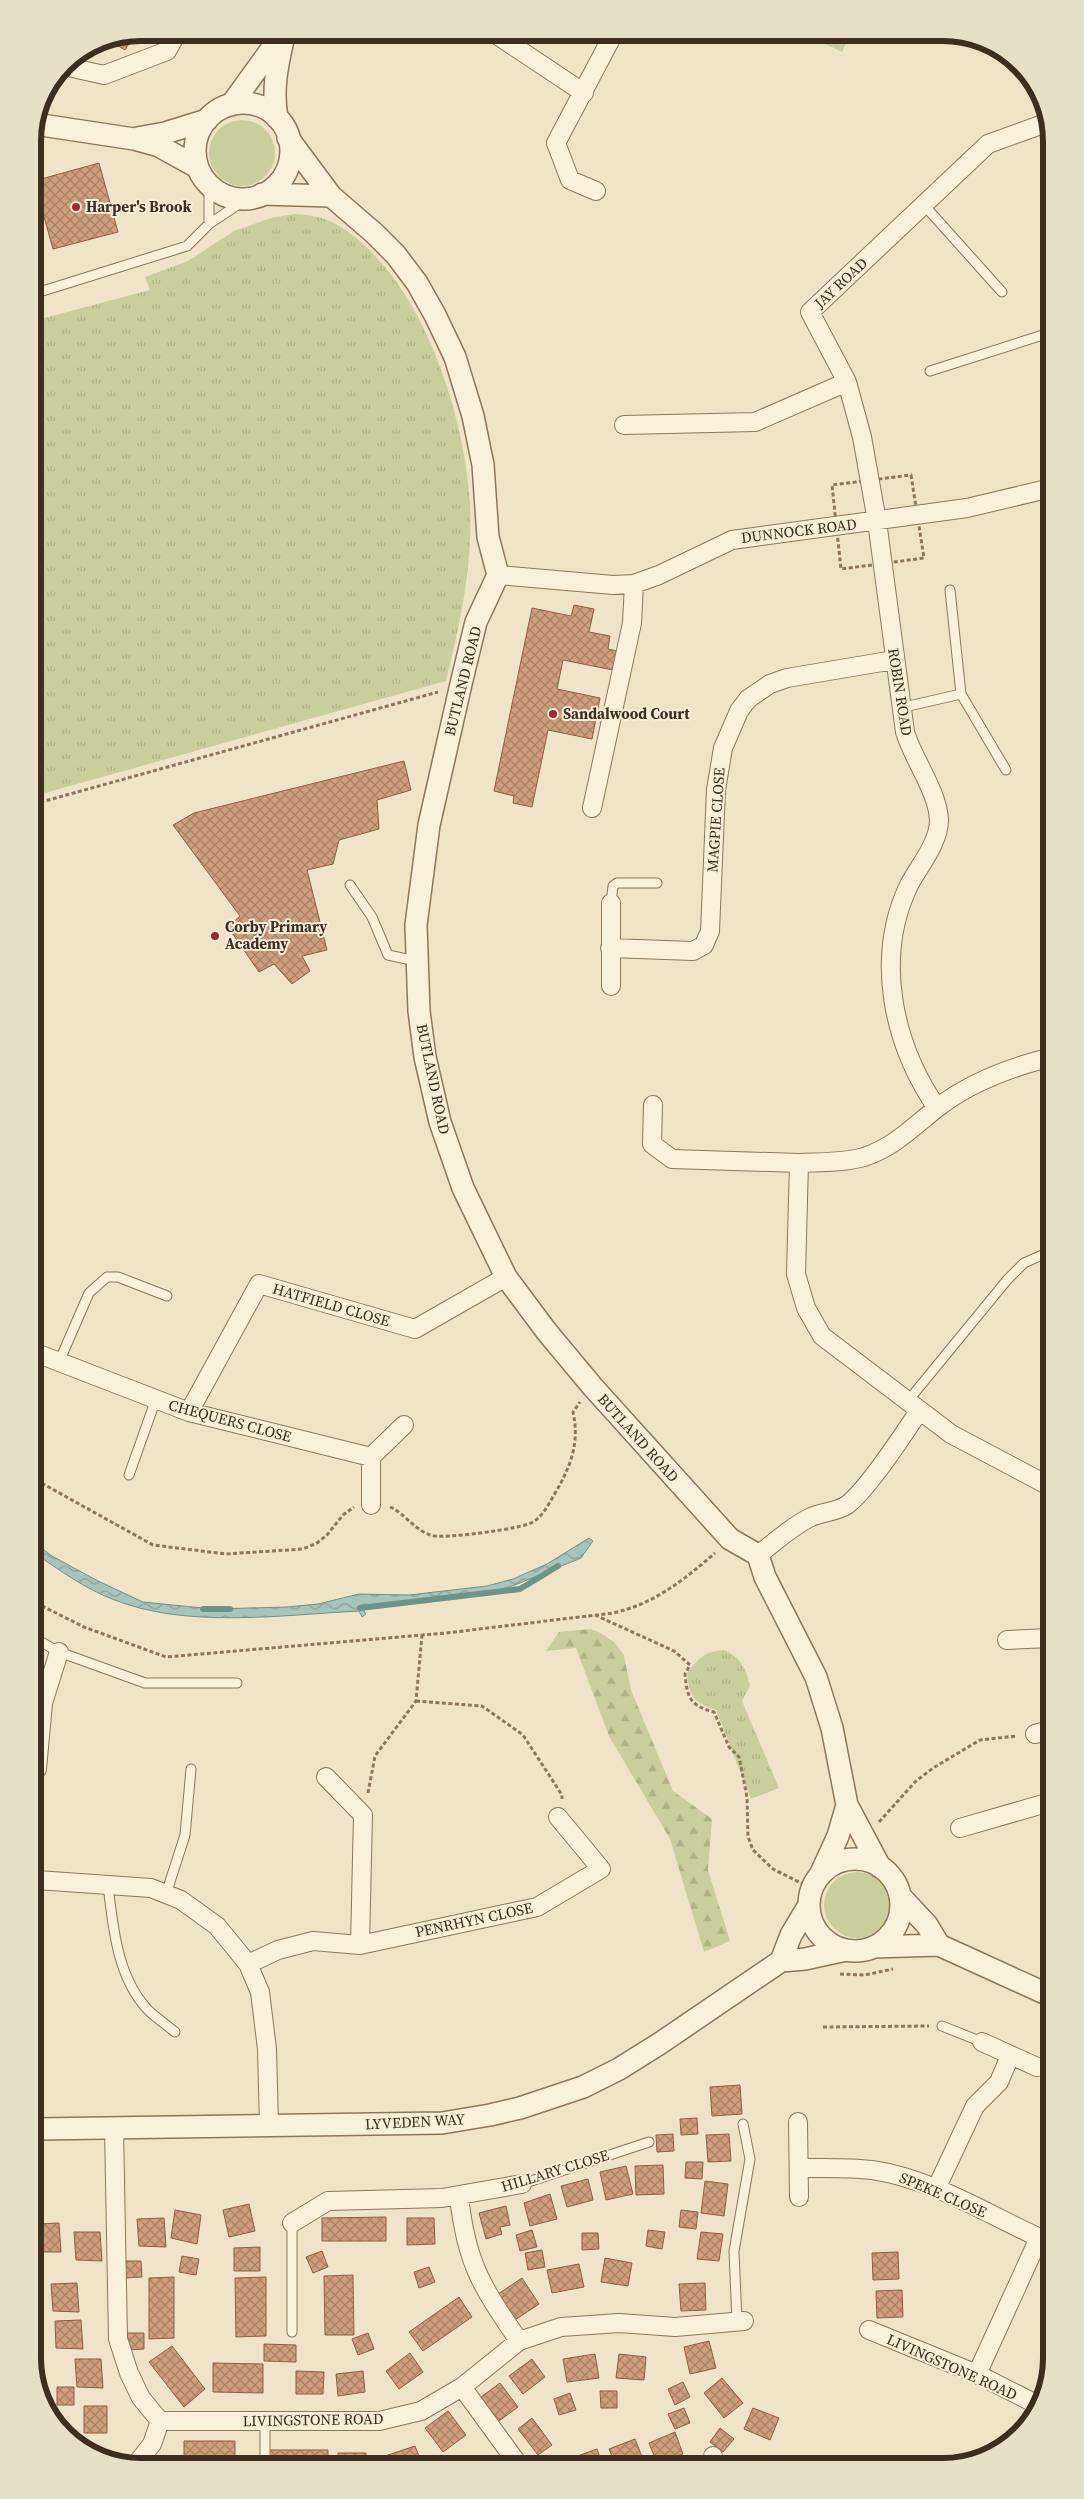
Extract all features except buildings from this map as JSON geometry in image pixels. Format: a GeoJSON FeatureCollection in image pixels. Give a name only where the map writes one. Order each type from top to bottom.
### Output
{"type":"FeatureCollection","features":[{"type":"Feature","properties":{"kind":"street"},"geometry":{"type":"LineString","coordinates":[[73,68],[104,75],[167,51],[172,41]]}},
{"type":"Feature","properties":{"kind":"street"},"geometry":{"type":"LineString","coordinates":[[231,105],[277,41]]}},
{"type":"Feature","properties":{"kind":"street"},"geometry":{"type":"LineString","coordinates":[[282,41],[275,73],[274,103],[277,118],[288,138],[331,196],[396,255],[417,283],[455,357],[468,395],[478,439],[483,465],[488,538],[498,575]]}},
{"type":"Feature","properties":{"kind":"street"},"geometry":{"type":"LineString","coordinates":[[506,41],[584,93]]}},
{"type":"Feature","properties":{"kind":"street"},"geometry":{"type":"LineString","coordinates":[[596,191],[570,180],[556,142],[584,93],[610,41]]}},
{"type":"Feature","properties":{"kind":"street"},"geometry":{"type":"LineString","coordinates":[[197,167],[196,144],[200,129],[207,120],[223,107],[254,104],[268,110],[277,118]]}},
{"type":"Feature","properties":{"kind":"street"},"geometry":{"type":"LineString","coordinates":[[134,139],[165,133],[207,120]]}},
{"type":"Feature","properties":{"kind":"street"},"geometry":{"type":"LineString","coordinates":[[43,125],[134,139],[160,146],[197,167],[209,184],[225,195],[331,196]]}},
{"type":"Feature","properties":{"kind":"street","name":"JAY ROAD"},"geometry":{"type":"LineString","coordinates":[[877,521],[862,437],[848,382],[810,312],[988,144],[1041,125]]}},
{"type":"Feature","properties":{"kind":"street"},"geometry":{"type":"LineString","coordinates":[[255,196],[281,180],[288,165],[291,150],[288,138]]}},
{"type":"Feature","properties":{"kind":"street"},"geometry":{"type":"LineString","coordinates":[[624,425],[755,422],[848,382]]}},
{"type":"Feature","properties":{"kind":"street","name":"DUNNOCK ROAD"},"geometry":{"type":"LineString","coordinates":[[498,575],[634,584],[659,575],[732,540],[967,508],[1043,490]]}},
{"type":"Feature","properties":{"kind":"street","name":"ROBIN ROAD"},"geometry":{"type":"LineString","coordinates":[[877,521],[900,708],[910,750],[932,794],[939,819],[933,841],[909,886],[899,910],[892,958],[893,1001],[900,1036],[910,1064],[937,1108]]}},
{"type":"Feature","properties":{"kind":"street","name":"BUTLAND ROAD"},"geometry":{"type":"LineString","coordinates":[[498,575],[476,622],[423,858],[416,925],[419,1011],[425,1057],[440,1122],[463,1188],[506,1277],[547,1332],[592,1386],[730,1539],[758,1555]]}},
{"type":"Feature","properties":{"kind":"street"},"geometry":{"type":"LineString","coordinates":[[592,808],[632,623],[634,584]]}},
{"type":"Feature","properties":{"kind":"street","name":"MAGPIE CLOSE"},"geometry":{"type":"LineString","coordinates":[[610,948],[693,951],[704,945],[710,931],[718,769],[731,728],[748,698],[770,684],[787,678],[894,660]]}},
{"type":"Feature","properties":{"kind":"street"},"geometry":{"type":"LineString","coordinates":[[611,902],[611,986]]}},
{"type":"Feature","properties":{"kind":"street"},"geometry":{"type":"LineString","coordinates":[[653,1105],[652,1144],[672,1159],[799,1163],[846,1160],[871,1154],[898,1141],[937,1108],[977,1083],[1011,1069],[1043,1059]]}},
{"type":"Feature","properties":{"kind":"street"},"geometry":{"type":"LineString","coordinates":[[799,1163],[796,1274],[806,1308],[822,1336],[951,1434],[1043,1484]]}},
{"type":"Feature","properties":{"kind":"street","name":"HATFIELD CLOSE"},"geometry":{"type":"LineString","coordinates":[[189,1412],[259,1284],[415,1329],[506,1277]]}},
{"type":"Feature","properties":{"kind":"street","name":"CHEQUERS CLOSE"},"geometry":{"type":"LineString","coordinates":[[41,1355],[189,1412],[371,1458]]}},
{"type":"Feature","properties":{"kind":"street"},"geometry":{"type":"LineString","coordinates":[[847,1805],[838,1836],[821,1873],[813,1885],[809,1905],[791,1935],[781,1960],[805,1959],[846,1950],[863,1950],[873,1947],[888,1937],[897,1925],[900,1911],[900,1896],[895,1883],[880,1867],[847,1805],[832,1728],[819,1686],[765,1577],[758,1555],[796,1526],[812,1517],[834,1512],[847,1504],[862,1489],[913,1406]]}},
{"type":"Feature","properties":{"kind":"street"},"geometry":{"type":"LineString","coordinates":[[371,1506],[371,1458],[404,1425]]}},
{"type":"Feature","properties":{"kind":"street"},"geometry":{"type":"LineString","coordinates":[[1007,1640],[1043,1638]]}},
{"type":"Feature","properties":{"kind":"street"},"geometry":{"type":"LineString","coordinates":[[41,1725],[43,1703],[59,1652]]}},
{"type":"Feature","properties":{"kind":"street"},"geometry":{"type":"LineString","coordinates":[[326,1777],[363,1815],[360,1944]]}},
{"type":"Feature","properties":{"kind":"street"},"geometry":{"type":"LineString","coordinates":[[960,1828],[1043,1804]]}},
{"type":"Feature","properties":{"kind":"street","name":"PENRHYN CLOSE"},"geometry":{"type":"LineString","coordinates":[[248,1964],[278,1950],[312,1941],[360,1944],[537,1907],[601,1869],[558,1817]]}},
{"type":"Feature","properties":{"kind":"street"},"geometry":{"type":"LineString","coordinates":[[821,1873],[833,1864],[846,1859],[861,1859],[880,1867]]}},
{"type":"Feature","properties":{"kind":"street"},"geometry":{"type":"LineString","coordinates":[[41,1880],[150,1888],[181,1900],[217,1926],[234,1944],[248,1964],[260,1992],[265,2018],[268,2126]]}},
{"type":"Feature","properties":{"kind":"street"},"geometry":{"type":"LineString","coordinates":[[900,1896],[927,1924],[939,1945]]}},
{"type":"Feature","properties":{"kind":"street"},"geometry":{"type":"LineString","coordinates":[[809,1905],[814,1927],[823,1939],[846,1950]]}},
{"type":"Feature","properties":{"kind":"street"},"geometry":{"type":"LineString","coordinates":[[873,1947],[916,1948],[939,1945],[1043,1993]]}},
{"type":"Feature","properties":{"kind":"street","name":"LYVEDEN WAY"},"geometry":{"type":"LineString","coordinates":[[41,2129],[442,2123],[490,2116],[583,2087],[619,2069],[781,1960]]}},
{"type":"Feature","properties":{"kind":"street"},"geometry":{"type":"LineString","coordinates":[[982,2042],[1037,2067]]}},
{"type":"Feature","properties":{"kind":"street"},"geometry":{"type":"LineString","coordinates":[[936,2189],[975,2106],[998,2082],[1010,2056]]}},
{"type":"Feature","properties":{"kind":"street"},"geometry":{"type":"LineString","coordinates":[[798,2122],[799,2197]]}},
{"type":"Feature","properties":{"kind":"street"},"geometry":{"type":"LineString","coordinates":[[114,2128],[118,2339],[129,2373],[141,2398],[160,2422],[152,2444],[141,2458]]}},
{"type":"Feature","properties":{"kind":"street","name":"SPEKE CLOSE"},"geometry":{"type":"LineString","coordinates":[[799,2168],[871,2170],[896,2175],[936,2189],[1043,2239]]}},
{"type":"Feature","properties":{"kind":"street","name":"HILLARY CLOSE"},"geometry":{"type":"LineString","coordinates":[[292,2223],[328,2201],[459,2196],[522,2184]]}},
{"type":"Feature","properties":{"kind":"street"},"geometry":{"type":"LineString","coordinates":[[459,2196],[468,2252],[476,2274],[519,2341]]}},
{"type":"Feature","properties":{"kind":"street"},"geometry":{"type":"LineString","coordinates":[[977,2374],[1043,2244]]}},
{"type":"Feature","properties":{"kind":"street","name":"LIVINGSTONE ROAD"},"geometry":{"type":"LineString","coordinates":[[160,2422],[379,2421],[421,2411],[462,2387],[519,2341],[561,2327],[619,2323],[675,2327],[740,2322]]}},
{"type":"Feature","properties":{"kind":"street","name":"LIVINGSTONE ROAD"},"geometry":{"type":"LineString","coordinates":[[869,2330],[977,2374],[1032,2402]]}},
{"type":"Feature","properties":{"kind":"street"},"geometry":{"type":"LineString","coordinates":[[462,2387],[514,2458]]}},
{"type":"Feature","properties":{"kind":"lane"},"geometry":{"type":"LineString","coordinates":[[209,184],[209,224]]}},
{"type":"Feature","properties":{"kind":"lane"},"geometry":{"type":"LineString","coordinates":[[41,292],[187,246],[209,224],[255,196]]}},
{"type":"Feature","properties":{"kind":"lane"},"geometry":{"type":"LineString","coordinates":[[924,204],[1002,292]]}},
{"type":"Feature","properties":{"kind":"lane"},"geometry":{"type":"LineString","coordinates":[[930,371],[1043,335]]}},
{"type":"Feature","properties":{"kind":"lane"},"geometry":{"type":"LineString","coordinates":[[950,590],[961,694],[1006,770]]}},
{"type":"Feature","properties":{"kind":"lane"},"geometry":{"type":"LineString","coordinates":[[900,708],[961,694]]}},
{"type":"Feature","properties":{"kind":"lane"},"geometry":{"type":"LineString","coordinates":[[611,902],[613,886],[617,883],[657,883]]}},
{"type":"Feature","properties":{"kind":"lane"},"geometry":{"type":"LineString","coordinates":[[350,885],[372,917],[388,955],[416,961]]}},
{"type":"Feature","properties":{"kind":"lane"},"geometry":{"type":"LineString","coordinates":[[913,1406],[1007,1280],[1024,1263],[1043,1254]]}},
{"type":"Feature","properties":{"kind":"lane"},"geometry":{"type":"LineString","coordinates":[[59,1362],[89,1293],[107,1277],[118,1277],[167,1296]]}},
{"type":"Feature","properties":{"kind":"lane"},"geometry":{"type":"LineString","coordinates":[[129,1475],[156,1400]]}},
{"type":"Feature","properties":{"kind":"lane"},"geometry":{"type":"LineString","coordinates":[[41,1642],[59,1652],[145,1683],[237,1683]]}},
{"type":"Feature","properties":{"kind":"lane"},"geometry":{"type":"LineString","coordinates":[[166,1894],[185,1835],[191,1769]]}},
{"type":"Feature","properties":{"kind":"lane"},"geometry":{"type":"LineString","coordinates":[[108,1885],[113,1932],[127,1978],[148,2010],[176,2032]]}},
{"type":"Feature","properties":{"kind":"lane"},"geometry":{"type":"LineString","coordinates":[[942,2026],[982,2042]]}},
{"type":"Feature","properties":{"kind":"lane"},"geometry":{"type":"LineString","coordinates":[[740,2322],[734,2251],[750,2159],[743,2124]]}},
{"type":"Feature","properties":{"kind":"lane","name":"HILLARY CLOSE"},"geometry":{"type":"LineString","coordinates":[[522,2184],[649,2142]]}},
{"type":"Feature","properties":{"kind":"lane"},"geometry":{"type":"LineString","coordinates":[[292,2223],[292,2332]]}},
{"type":"Feature","properties":{"kind":"lane"},"geometry":{"type":"LineString","coordinates":[[265,2422],[265,2458]]}},
{"type":"Feature","properties":{"kind":"path"},"geometry":{"type":"LineString","coordinates":[[41,802],[447,689],[459,691]]}},
{"type":"Feature","properties":{"kind":"path"},"geometry":{"type":"LineString","coordinates":[[41,1483],[153,1544],[226,1554],[303,1549],[317,1544],[351,1508],[358,1505],[392,1508],[418,1528],[434,1536],[513,1529],[533,1522],[542,1514],[568,1471],[574,1452],[576,1428],[573,1412],[592,1386]]}},
{"type":"Feature","properties":{"kind":"path"},"geometry":{"type":"LineString","coordinates":[[41,1606],[84,1627],[166,1657],[422,1635],[632,1609],[659,1596],[686,1578],[730,1539]]}},
{"type":"Feature","properties":{"kind":"path"},"geometry":{"type":"LineString","coordinates":[[595,1615],[674,1651],[690,1665],[685,1674],[690,1700],[700,1708],[714,1712],[728,1747],[739,1757],[747,1797],[748,1837],[753,1850],[773,1869],[796,1880]]}},
{"type":"Feature","properties":{"kind":"path"},"geometry":{"type":"LineString","coordinates":[[363,1815],[375,1756],[416,1701],[422,1635]]}},
{"type":"Feature","properties":{"kind":"path"},"geometry":{"type":"LineString","coordinates":[[416,1701],[482,1706],[523,1735],[562,1795],[558,1817]]}},
{"type":"Feature","properties":{"kind":"path"},"geometry":{"type":"LineString","coordinates":[[875,1826],[915,1782],[980,1740],[1042,1732]]}},
{"type":"Feature","properties":{"kind":"path"},"geometry":{"type":"LineString","coordinates":[[823,2027],[942,2026]]}},
{"type":"Feature","properties":{"kind":"green space"},"geometry":{"type":"Polygon","coordinates":[[[819,41],[847,41],[842,52],[819,41]]]}},
{"type":"Feature","properties":{"kind":"green space"},"geometry":{"type":"Polygon","coordinates":[[[235,120],[249,120],[261,125],[270,134],[275,146],[273,166],[266,177],[249,186],[235,186],[223,181],[214,172],[209,160],[209,146],[214,134],[223,125],[235,120]]]}},
{"type":"Feature","properties":{"kind":"green space"},"geometry":{"type":"Polygon","coordinates":[[[294,214],[319,217],[334,223],[364,245],[390,273],[413,308],[432,346],[447,386],[458,426],[466,466],[470,502],[468,570],[457,636],[446,681],[41,794],[41,319],[150,290],[145,277],[188,261],[234,231],[271,218],[294,214]]]}},
{"type":"Feature","properties":{"kind":"green space"},"geometry":{"type":"Polygon","coordinates":[[[590,1629],[599,1632],[614,1642],[624,1655],[631,1690],[673,1791],[712,1819],[708,1870],[730,1941],[704,1952],[670,1839],[609,1736],[576,1648],[546,1651],[559,1632],[590,1629]]]}},
{"type":"Feature","properties":{"kind":"green space"},"geometry":{"type":"Polygon","coordinates":[[[724,1650],[739,1660],[747,1674],[750,1686],[742,1701],[779,1788],[751,1799],[716,1710],[694,1698],[689,1688],[687,1673],[695,1663],[707,1654],[724,1650]]]}},
{"type":"Feature","properties":{"kind":"green space"},"geometry":{"type":"Polygon","coordinates":[[[857,1872],[870,1875],[880,1882],[887,1892],[890,1905],[887,1918],[880,1928],[870,1935],[857,1938],[844,1935],[834,1928],[827,1918],[824,1905],[827,1892],[834,1882],[844,1875],[857,1872]]]}},
{"type":"Feature","properties":{"kind":"water"},"geometry":{"type":"Polygon","coordinates":[[[589,1538],[593,1541],[581,1558],[493,1592],[373,1605],[363,1609],[366,1614],[362,1617],[359,1611],[266,1617],[202,1617],[171,1614],[141,1608],[112,1599],[73,1579],[41,1557],[41,1548],[52,1556],[98,1581],[143,1602],[213,1609],[287,1607],[318,1604],[359,1594],[409,1595],[487,1586],[513,1579],[547,1564],[589,1538]]]}},
{"type":"Feature","properties":{"kind":"waterway"},"geometry":{"type":"LineString","coordinates":[[360,1608],[520,1589],[558,1566]]}},
{"type":"Feature","properties":{"kind":"waterway"},"geometry":{"type":"LineString","coordinates":[[203,1609],[230,1609]]}},
{"type":"Feature","properties":{"kind":"place","name":"Harper's Brook"},"geometry":{"type":"Point","coordinates":[76,207]}},
{"type":"Feature","properties":{"kind":"place","name":"Sandalwood Court"},"geometry":{"type":"Point","coordinates":[553,714]}},
{"type":"Feature","properties":{"kind":"place","name":"Corby Primary Academy"},"geometry":{"type":"Point","coordinates":[215,936]}}]}
